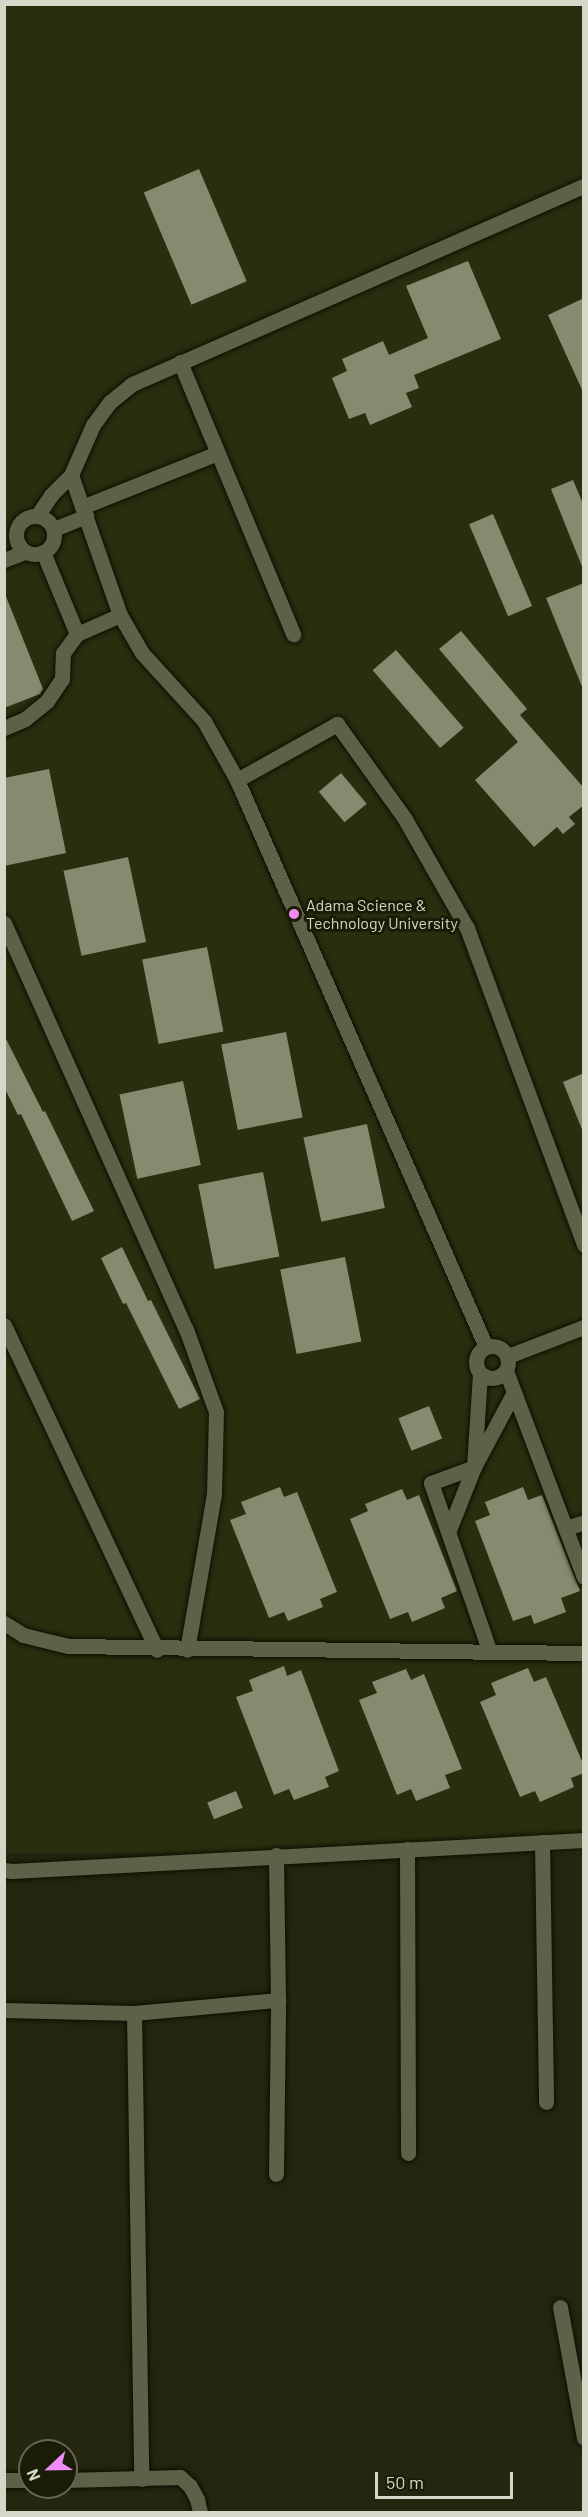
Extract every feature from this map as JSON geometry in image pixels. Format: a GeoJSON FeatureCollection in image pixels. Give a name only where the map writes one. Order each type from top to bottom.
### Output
{"type":"FeatureCollection","features":[{"type":"Feature","properties":{"kind":"street"},"geometry":{"type":"LineString","coordinates":[[37,516],[51,495],[70,476],[93,426],[110,402],[132,384],[584,186]]}},
{"type":"Feature","properties":{"kind":"street"},"geometry":{"type":"LineString","coordinates":[[180,362],[293,634]]}},
{"type":"Feature","properties":{"kind":"street"},"geometry":{"type":"LineString","coordinates":[[54,528],[84,511],[218,453]]}},
{"type":"Feature","properties":{"kind":"street"},"geometry":{"type":"LineString","coordinates":[[70,476],[120,615],[142,653],[204,721],[237,780],[486,1347]]}},
{"type":"Feature","properties":{"kind":"street"},"geometry":{"type":"LineString","coordinates":[[25,552],[17,540],[18,526],[30,516],[44,518],[54,528]]}},
{"type":"Feature","properties":{"kind":"street"},"geometry":{"type":"LineString","coordinates":[[4,560],[25,552],[43,552],[52,544],[54,528]]}},
{"type":"Feature","properties":{"kind":"street"},"geometry":{"type":"LineString","coordinates":[[43,552],[77,634]]}},
{"type":"Feature","properties":{"kind":"street"},"geometry":{"type":"LineString","coordinates":[[4,728],[25,719],[47,701],[62,679],[63,653],[77,634],[120,615]]}},
{"type":"Feature","properties":{"kind":"street"},"geometry":{"type":"LineString","coordinates":[[237,780],[337,724],[405,819],[467,928],[584,1245]]}},
{"type":"Feature","properties":{"kind":"street"},"geometry":{"type":"LineString","coordinates":[[4,923],[186,1329],[216,1412],[214,1494],[187,1650]]}},
{"type":"Feature","properties":{"kind":"street"},"geometry":{"type":"LineString","coordinates":[[4,1325],[157,1650]]}},
{"type":"Feature","properties":{"kind":"street"},"geometry":{"type":"LineString","coordinates":[[480,1374],[492,1379],[507,1364],[584,1327]]}},
{"type":"Feature","properties":{"kind":"street"},"geometry":{"type":"LineString","coordinates":[[474,1467],[480,1374],[477,1368],[477,1356],[486,1347],[499,1347],[584,1577]]}},
{"type":"Feature","properties":{"kind":"street"},"geometry":{"type":"LineString","coordinates":[[449,1530],[474,1467],[514,1392]]}},
{"type":"Feature","properties":{"kind":"street"},"geometry":{"type":"LineString","coordinates":[[474,1467],[431,1484],[490,1652]]}},
{"type":"Feature","properties":{"kind":"street"},"geometry":{"type":"LineString","coordinates":[[566,1528],[584,1522]]}},
{"type":"Feature","properties":{"kind":"street"},"geometry":{"type":"LineString","coordinates":[[4,1623],[23,1635],[68,1646],[157,1650],[584,1653]]}},
{"type":"Feature","properties":{"kind":"street"},"geometry":{"type":"LineString","coordinates":[[7,1872],[276,1855],[584,1840]]}},
{"type":"Feature","properties":{"kind":"street"},"geometry":{"type":"LineString","coordinates":[[542,1842],[546,2102]]}},
{"type":"Feature","properties":{"kind":"street"},"geometry":{"type":"LineString","coordinates":[[406,1849],[408,2153]]}},
{"type":"Feature","properties":{"kind":"street"},"geometry":{"type":"LineString","coordinates":[[276,1855],[278,2000],[276,2174]]}},
{"type":"Feature","properties":{"kind":"street"},"geometry":{"type":"LineString","coordinates":[[4,2010],[134,2013],[278,2000]]}},
{"type":"Feature","properties":{"kind":"street"},"geometry":{"type":"LineString","coordinates":[[134,2013],[141,2479]]}},
{"type":"Feature","properties":{"kind":"street"},"geometry":{"type":"LineString","coordinates":[[560,2307],[584,2438]]}},
{"type":"Feature","properties":{"kind":"street"},"geometry":{"type":"LineString","coordinates":[[78,2480],[180,2477],[190,2486],[197,2499],[200,2512]]}},
{"type":"Feature","properties":{"kind":"shaded area","name":"Adama Science & Technology University"},"geometry":{"type":"Polygon","coordinates":[[[5,5],[583,5],[583,1853],[5,1853],[5,5]]]}},
{"type":"Feature","properties":{"kind":"building"},"geometry":{"type":"Polygon","coordinates":[[[199,169],[247,281],[191,305],[144,192],[199,169]]]}},
{"type":"Feature","properties":{"kind":"building"},"geometry":{"type":"Polygon","coordinates":[[[468,261],[501,339],[414,375],[419,388],[406,393],[412,407],[370,425],[365,413],[349,419],[332,378],[347,371],[342,359],[383,341],[389,355],[428,338],[406,286],[468,261]]]}},
{"type":"Feature","properties":{"kind":"building"},"geometry":{"type":"Polygon","coordinates":[[[584,298],[584,394],[548,315],[584,298]]]}},
{"type":"Feature","properties":{"kind":"building"},"geometry":{"type":"Polygon","coordinates":[[[573,480],[584,506],[583,569],[551,489],[573,480]]]}},
{"type":"Feature","properties":{"kind":"building"},"geometry":{"type":"Polygon","coordinates":[[[493,514],[532,606],[508,616],[469,524],[493,514]]]}},
{"type":"Feature","properties":{"kind":"building"},"geometry":{"type":"Polygon","coordinates":[[[584,583],[584,689],[583,689],[546,598],[584,583]]]}},
{"type":"Feature","properties":{"kind":"building"},"geometry":{"type":"Polygon","coordinates":[[[5,594],[43,689],[40,694],[4,708],[5,594]]]}},
{"type":"Feature","properties":{"kind":"building"},"geometry":{"type":"Polygon","coordinates":[[[461,631],[527,709],[520,715],[584,788],[584,805],[569,817],[575,824],[563,834],[557,827],[534,847],[475,780],[518,742],[439,649],[461,631]]]}},
{"type":"Feature","properties":{"kind":"building"},"geometry":{"type":"Polygon","coordinates":[[[396,650],[464,728],[440,748],[373,670],[396,650]]]}},
{"type":"Feature","properties":{"kind":"building"},"geometry":{"type":"Polygon","coordinates":[[[49,769],[66,853],[4,866],[4,778],[49,769]]]}},
{"type":"Feature","properties":{"kind":"building"},"geometry":{"type":"Polygon","coordinates":[[[341,773],[367,804],[344,822],[319,792],[341,773]]]}},
{"type":"Feature","properties":{"kind":"building"},"geometry":{"type":"Polygon","coordinates":[[[128,857],[146,942],[82,956],[63,871],[128,857]]]}},
{"type":"Feature","properties":{"kind":"building"},"geometry":{"type":"Polygon","coordinates":[[[207,947],[223,1031],[159,1044],[142,960],[207,947]]]}},
{"type":"Feature","properties":{"kind":"building"},"geometry":{"type":"Polygon","coordinates":[[[286,1032],[303,1117],[238,1130],[221,1045],[286,1032]]]}},
{"type":"Feature","properties":{"kind":"building"},"geometry":{"type":"Polygon","coordinates":[[[4,1035],[43,1112],[45,1111],[94,1211],[72,1221],[21,1114],[18,1115],[4,1087],[4,1035]]]}},
{"type":"Feature","properties":{"kind":"building"},"geometry":{"type":"Polygon","coordinates":[[[584,1073],[584,1132],[583,1132],[563,1082],[584,1073]]]}},
{"type":"Feature","properties":{"kind":"building"},"geometry":{"type":"Polygon","coordinates":[[[183,1081],[201,1165],[137,1179],[119,1095],[183,1081]]]}},
{"type":"Feature","properties":{"kind":"building"},"geometry":{"type":"Polygon","coordinates":[[[367,1124],[385,1208],[321,1222],[303,1138],[367,1124]]]}},
{"type":"Feature","properties":{"kind":"building"},"geometry":{"type":"Polygon","coordinates":[[[263,1172],[279,1256],[215,1269],[198,1185],[263,1172]]]}},
{"type":"Feature","properties":{"kind":"building"},"geometry":{"type":"Polygon","coordinates":[[[122,1247],[200,1399],[179,1409],[101,1258],[122,1247]]]}},
{"type":"Feature","properties":{"kind":"building"},"geometry":{"type":"Polygon","coordinates":[[[345,1257],[361,1341],[297,1354],[280,1270],[345,1257]]]}},
{"type":"Feature","properties":{"kind":"building"},"geometry":{"type":"Polygon","coordinates":[[[429,1406],[442,1438],[412,1451],[398,1418],[429,1406]]]}},
{"type":"Feature","properties":{"kind":"building"},"geometry":{"type":"Polygon","coordinates":[[[280,1487],[284,1497],[297,1492],[337,1592],[320,1599],[323,1607],[288,1621],[284,1612],[269,1618],[230,1520],[246,1514],[241,1502],[280,1487]]]}},
{"type":"Feature","properties":{"kind":"building"},"geometry":{"type":"Polygon","coordinates":[[[523,1487],[528,1500],[542,1495],[580,1591],[561,1598],[566,1612],[534,1624],[531,1615],[513,1621],[475,1521],[490,1515],[485,1502],[523,1487]]]}},
{"type":"Feature","properties":{"kind":"building"},"geometry":{"type":"Polygon","coordinates":[[[402,1489],[407,1500],[419,1495],[457,1591],[441,1598],[445,1608],[412,1622],[408,1612],[390,1619],[350,1519],[368,1511],[365,1504],[402,1489]]]}},
{"type":"Feature","properties":{"kind":"building"},"geometry":{"type":"Polygon","coordinates":[[[284,1666],[287,1676],[301,1670],[339,1771],[325,1777],[329,1787],[294,1800],[289,1789],[274,1795],[236,1697],[253,1691],[249,1680],[284,1666]]]}},
{"type":"Feature","properties":{"kind":"building"},"geometry":{"type":"Polygon","coordinates":[[[528,1668],[534,1682],[546,1677],[584,1766],[584,1773],[571,1778],[574,1787],[540,1802],[535,1791],[520,1797],[480,1702],[496,1695],[491,1683],[528,1668]]]}},
{"type":"Feature","properties":{"kind":"building"},"geometry":{"type":"Polygon","coordinates":[[[406,1669],[411,1680],[424,1674],[462,1769],[445,1775],[450,1788],[416,1801],[411,1789],[397,1795],[359,1700],[377,1693],[372,1682],[406,1669]]]}},
{"type":"Feature","properties":{"kind":"building"},"geometry":{"type":"Polygon","coordinates":[[[236,1791],[243,1808],[214,1819],[207,1803],[236,1791]]]}},
{"type":"Feature","properties":{"kind":"place","name":"Adama Science & Technology University"},"geometry":{"type":"Point","coordinates":[294,914]}}]}
